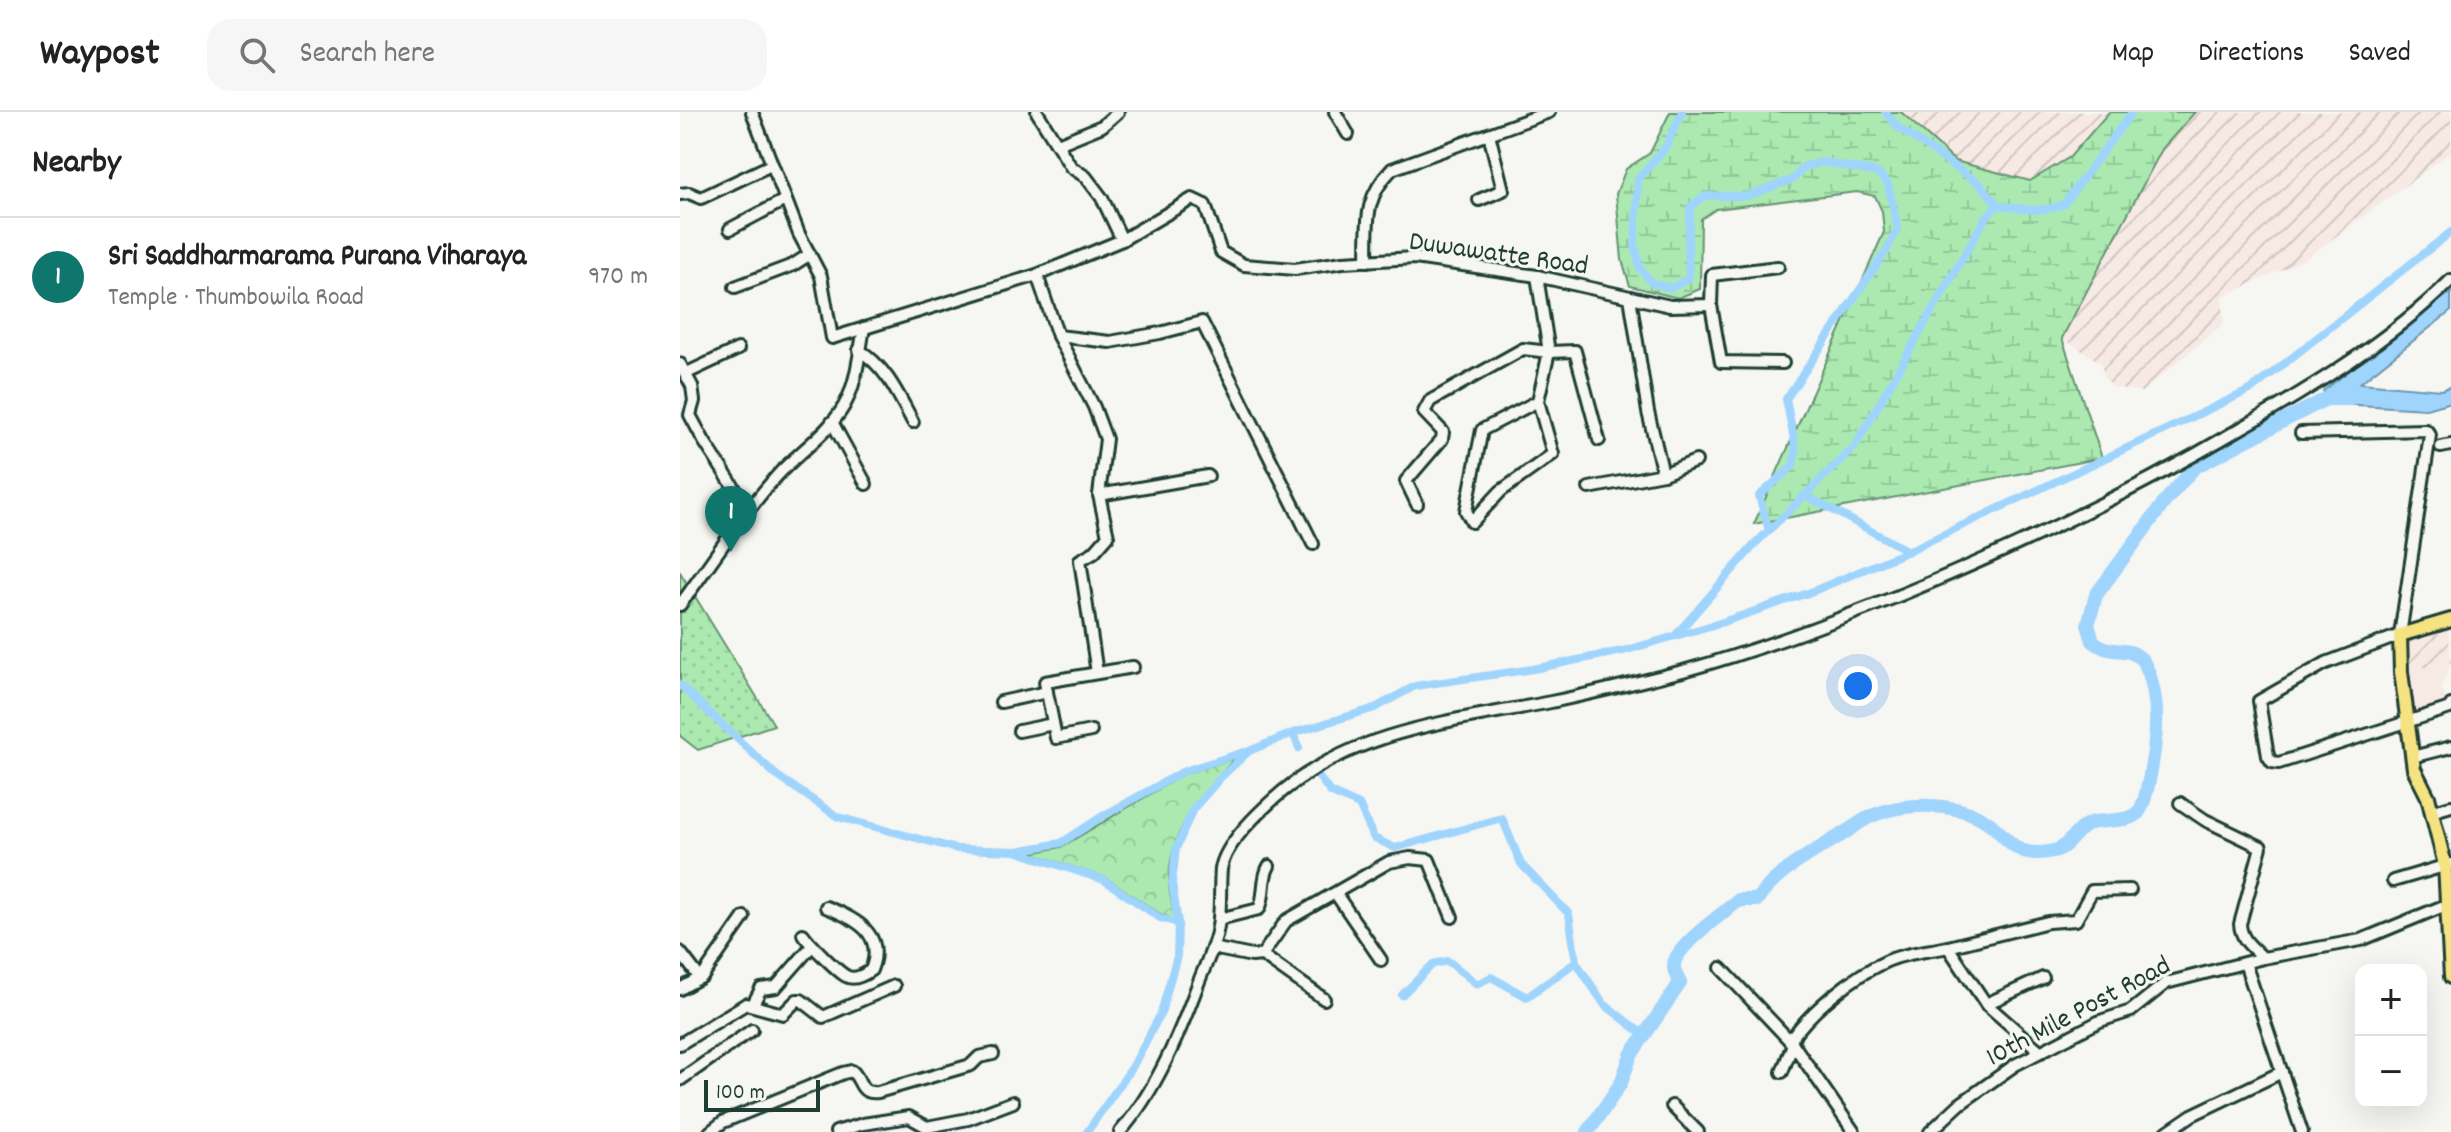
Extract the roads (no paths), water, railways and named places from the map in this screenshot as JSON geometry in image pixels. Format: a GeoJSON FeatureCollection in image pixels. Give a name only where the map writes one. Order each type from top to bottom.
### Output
{"type":"FeatureCollection","features":[{"type":"Feature","properties":{"kind":"main road"},"geometry":{"type":"LineString","coordinates":[[2451,620],[2400,635],[2401,672],[2414,769],[2428,797],[2448,864],[2446,905],[2451,977]]}},
{"type":"Feature","properties":{"kind":"street"},"geometry":{"type":"LineString","coordinates":[[735,287],[793,265],[810,254],[785,200],[752,112]]}},
{"type":"Feature","properties":{"kind":"street"},"geometry":{"type":"LineString","coordinates":[[1037,112],[1071,167],[1086,177],[1102,198],[1122,240]]}},
{"type":"Feature","properties":{"kind":"street"},"geometry":{"type":"LineString","coordinates":[[1058,144],[1102,126],[1118,112]]}},
{"type":"Feature","properties":{"kind":"street"},"geometry":{"type":"LineString","coordinates":[[1335,112],[1348,134]]}},
{"type":"Feature","properties":{"kind":"street"},"geometry":{"type":"LineString","coordinates":[[1367,261],[1368,210],[1377,184],[1392,169],[1549,112]]}},
{"type":"Feature","properties":{"kind":"street"},"geometry":{"type":"LineString","coordinates":[[1479,200],[1503,190],[1489,134]]}},
{"type":"Feature","properties":{"kind":"street"},"geometry":{"type":"LineString","coordinates":[[680,194],[689,193],[701,198],[771,165]]}},
{"type":"Feature","properties":{"kind":"street","name":"Duwawatte Road"},"geometry":{"type":"LineString","coordinates":[[810,254],[821,276],[832,338],[1037,275],[1122,240],[1192,199],[1205,205],[1221,252],[1244,265],[1295,269],[1415,258],[1537,276],[1670,306],[1711,305]]}},
{"type":"Feature","properties":{"kind":"street"},"geometry":{"type":"LineString","coordinates":[[730,229],[785,200]]}},
{"type":"Feature","properties":{"kind":"street"},"geometry":{"type":"LineString","coordinates":[[1778,267],[1712,275],[1711,305],[1721,362],[1783,363]]}},
{"type":"Feature","properties":{"kind":"street"},"geometry":{"type":"LineString","coordinates":[[1037,275],[1058,336],[1094,407],[1106,439],[1099,495],[1108,536],[1094,552],[1080,560],[1097,673]]}},
{"type":"Feature","properties":{"kind":"street"},"geometry":{"type":"LineString","coordinates":[[1537,276],[1549,352],[1538,401],[1553,454],[1501,491],[1472,522],[1466,511],[1482,430],[1538,401]]}},
{"type":"Feature","properties":{"kind":"street"},"geometry":{"type":"LineString","coordinates":[[1120,1132],[1138,1111],[1182,1026],[1212,948],[1219,919],[1221,872],[1227,852],[1264,808],[1321,764],[1404,731],[1553,702],[1737,655],[1848,618],[1979,564],[2156,477],[2332,376],[2416,314],[2451,280]]}},
{"type":"Feature","properties":{"kind":"street"},"geometry":{"type":"LineString","coordinates":[[1630,297],[1648,412],[1663,474]]}},
{"type":"Feature","properties":{"kind":"street"},"geometry":{"type":"LineString","coordinates":[[1058,336],[1110,342],[1202,322],[1313,544]]}},
{"type":"Feature","properties":{"kind":"street"},"geometry":{"type":"LineString","coordinates":[[680,605],[748,509],[791,461],[811,446],[832,422],[852,390],[864,328]]}},
{"type":"Feature","properties":{"kind":"street"},"geometry":{"type":"LineString","coordinates":[[738,349],[683,368],[694,401],[690,415],[748,509]]}},
{"type":"Feature","properties":{"kind":"street"},"geometry":{"type":"LineString","coordinates":[[1417,504],[1406,481],[1442,439],[1443,432],[1424,412],[1430,401],[1523,349],[1575,351],[1599,440]]}},
{"type":"Feature","properties":{"kind":"street"},"geometry":{"type":"LineString","coordinates":[[859,350],[874,360],[893,383],[913,422]]}},
{"type":"Feature","properties":{"kind":"street"},"geometry":{"type":"LineString","coordinates":[[832,422],[866,484]]}},
{"type":"Feature","properties":{"kind":"street"},"geometry":{"type":"LineString","coordinates":[[2301,433],[2426,430],[2430,435],[2400,635],[2326,663],[2264,696],[2258,707],[2268,756],[2272,762],[2279,763],[2450,708],[2451,705]]}},
{"type":"Feature","properties":{"kind":"street"},"geometry":{"type":"LineString","coordinates":[[1589,488],[1663,474],[1696,461]]}},
{"type":"Feature","properties":{"kind":"street"},"geometry":{"type":"LineString","coordinates":[[1099,495],[1208,476]]}},
{"type":"Feature","properties":{"kind":"street"},"geometry":{"type":"LineString","coordinates":[[1091,731],[1056,738],[1045,682],[1133,667]]}},
{"type":"Feature","properties":{"kind":"street"},"geometry":{"type":"LineString","coordinates":[[1001,702],[1047,692]]}},
{"type":"Feature","properties":{"kind":"street"},"geometry":{"type":"LineString","coordinates":[[1019,731],[1053,724]]}},
{"type":"Feature","properties":{"kind":"street"},"geometry":{"type":"LineString","coordinates":[[2412,757],[2451,747]]}},
{"type":"Feature","properties":{"kind":"street"},"geometry":{"type":"LineString","coordinates":[[2180,803],[2205,820],[2261,847],[2240,934],[2263,958]]}},
{"type":"Feature","properties":{"kind":"street"},"geometry":{"type":"LineString","coordinates":[[2431,812],[2451,806]]}},
{"type":"Feature","properties":{"kind":"street"},"geometry":{"type":"LineString","coordinates":[[1262,955],[1286,921],[1389,862],[1410,858],[1429,860],[1452,917]]}},
{"type":"Feature","properties":{"kind":"street"},"geometry":{"type":"LineString","coordinates":[[2393,881],[2448,864]]}},
{"type":"Feature","properties":{"kind":"street"},"geometry":{"type":"LineString","coordinates":[[1219,919],[1259,909],[1264,874],[1269,866]]}},
{"type":"Feature","properties":{"kind":"street"},"geometry":{"type":"LineString","coordinates":[[1782,1072],[1792,1042],[1830,999],[1865,971],[1891,959],[2048,922],[2076,920],[2092,891],[2130,890]]}},
{"type":"Feature","properties":{"kind":"street"},"geometry":{"type":"LineString","coordinates":[[1336,894],[1381,960]]}},
{"type":"Feature","properties":{"kind":"street","name":"10th Mile Post Road"},"geometry":{"type":"LineString","coordinates":[[1930,1132],[1960,1104],[2015,1065],[2100,1021],[2131,1011],[2166,983],[2263,958],[2361,940],[2446,905]]}},
{"type":"Feature","properties":{"kind":"street"},"geometry":{"type":"LineString","coordinates":[[803,934],[811,947],[846,976],[862,976],[873,966],[872,943],[866,929],[854,917],[826,907]]}},
{"type":"Feature","properties":{"kind":"street"},"geometry":{"type":"LineString","coordinates":[[680,989],[700,978],[744,917]]}},
{"type":"Feature","properties":{"kind":"street"},"geometry":{"type":"LineString","coordinates":[[753,1004],[761,989],[776,987],[811,947]]}},
{"type":"Feature","properties":{"kind":"street"},"geometry":{"type":"LineString","coordinates":[[1948,947],[1986,1004],[2041,1052]]}},
{"type":"Feature","properties":{"kind":"street"},"geometry":{"type":"LineString","coordinates":[[1212,948],[1262,955],[1324,999]]}},
{"type":"Feature","properties":{"kind":"street"},"geometry":{"type":"LineString","coordinates":[[680,952],[700,978]]}},
{"type":"Feature","properties":{"kind":"street"},"geometry":{"type":"LineString","coordinates":[[2245,963],[2302,1132]]}},
{"type":"Feature","properties":{"kind":"street"},"geometry":{"type":"LineString","coordinates":[[1721,968],[1792,1042],[1854,1132]]}},
{"type":"Feature","properties":{"kind":"street"},"geometry":{"type":"LineString","coordinates":[[1986,1004],[2043,978]]}},
{"type":"Feature","properties":{"kind":"street"},"geometry":{"type":"LineString","coordinates":[[680,1044],[746,1004],[783,1014],[797,1000],[801,1000],[823,1017],[894,986]]}},
{"type":"Feature","properties":{"kind":"street"},"geometry":{"type":"LineString","coordinates":[[680,1080],[752,1030]]}},
{"type":"Feature","properties":{"kind":"street"},"geometry":{"type":"LineString","coordinates":[[710,1132],[723,1122],[843,1073],[852,1071],[860,1087],[878,1092],[971,1065],[979,1057],[993,1054]]}},
{"type":"Feature","properties":{"kind":"street"},"geometry":{"type":"LineString","coordinates":[[2167,1132],[2182,1128],[2213,1104],[2282,1072]]}},
{"type":"Feature","properties":{"kind":"street"},"geometry":{"type":"LineString","coordinates":[[836,1132],[863,1124],[909,1117],[927,1127],[968,1119],[1013,1102]]}},
{"type":"Feature","properties":{"kind":"street"},"geometry":{"type":"LineString","coordinates":[[1672,1106],[1698,1132]]}},
{"type":"Feature","properties":{"kind":"water"},"geometry":{"type":"Polygon","coordinates":[[[2451,292],[2451,311],[2360,383],[2442,390],[2451,386],[2451,402],[2426,409],[2340,404],[2323,391],[2451,292]]]}},
{"type":"Feature","properties":{"kind":"waterway"},"geometry":{"type":"LineString","coordinates":[[1682,112],[1665,148],[1638,179],[1635,246],[1640,268],[1652,283],[1671,288],[1689,278],[1691,206],[1705,196],[1747,196],[1794,179],[1803,167],[1823,162],[1878,173],[1888,184],[1898,229],[1786,399],[1796,450],[1793,466],[1759,496],[1769,530]]}},
{"type":"Feature","properties":{"kind":"waterway"},"geometry":{"type":"LineString","coordinates":[[1885,112],[1899,128],[1980,184],[1998,205]]}},
{"type":"Feature","properties":{"kind":"waterway"},"geometry":{"type":"LineString","coordinates":[[1675,636],[1756,543],[1855,446],[1986,217],[1998,205],[2039,210],[2064,204],[2132,112]]}},
{"type":"Feature","properties":{"kind":"waterway"},"geometry":{"type":"LineString","coordinates":[[1087,1132],[1133,1066],[1161,1013],[1177,956],[1178,923],[1172,883],[1176,849],[1193,809],[1249,751],[1293,733],[1375,708],[1415,686],[1533,669],[1627,650],[1720,623],[1811,592],[1908,551],[2252,389],[2451,232]]}},
{"type":"Feature","properties":{"kind":"waterway"},"geometry":{"type":"LineString","coordinates":[[1588,1132],[1621,1083],[1631,1055],[1680,983],[1674,965],[1681,950],[1739,900],[1757,900],[1785,871],[1866,819],[1909,806],[1959,810],[1983,819],[2025,852],[2037,853],[2059,849],[2091,823],[2128,818],[2138,813],[2145,797],[2153,757],[2156,732],[2154,691],[2146,666],[2138,656],[2106,648],[2093,641],[2088,625],[2096,595],[2166,500],[2195,467],[2326,399],[2349,399]]}},
{"type":"Feature","properties":{"kind":"waterway"},"geometry":{"type":"LineString","coordinates":[[1805,495],[1908,551]]}},
{"type":"Feature","properties":{"kind":"waterway"},"geometry":{"type":"LineString","coordinates":[[680,685],[776,775],[838,817],[957,849],[1017,851],[1061,843],[1184,771],[1244,752]]}},
{"type":"Feature","properties":{"kind":"waterway"},"geometry":{"type":"LineString","coordinates":[[1293,733],[1299,748]]}},
{"type":"Feature","properties":{"kind":"waterway"},"geometry":{"type":"LineString","coordinates":[[1316,773],[1330,792],[1359,805],[1374,838],[1395,848],[1502,818],[1521,864],[1569,914],[1576,962],[1604,1004],[1644,1035]]}},
{"type":"Feature","properties":{"kind":"waterway"},"geometry":{"type":"LineString","coordinates":[[1018,852],[1104,880],[1160,918],[1178,923]]}},
{"type":"Feature","properties":{"kind":"waterway"},"geometry":{"type":"LineString","coordinates":[[1402,995],[1433,964],[1448,961],[1477,984],[1491,977],[1527,997],[1576,962]]}},
{"type":"Feature","properties":{"kind":"place","name":"Sri Saddharmarama Purana Viharaya"},"geometry":{"type":"Point","coordinates":[731,552]}}]}
